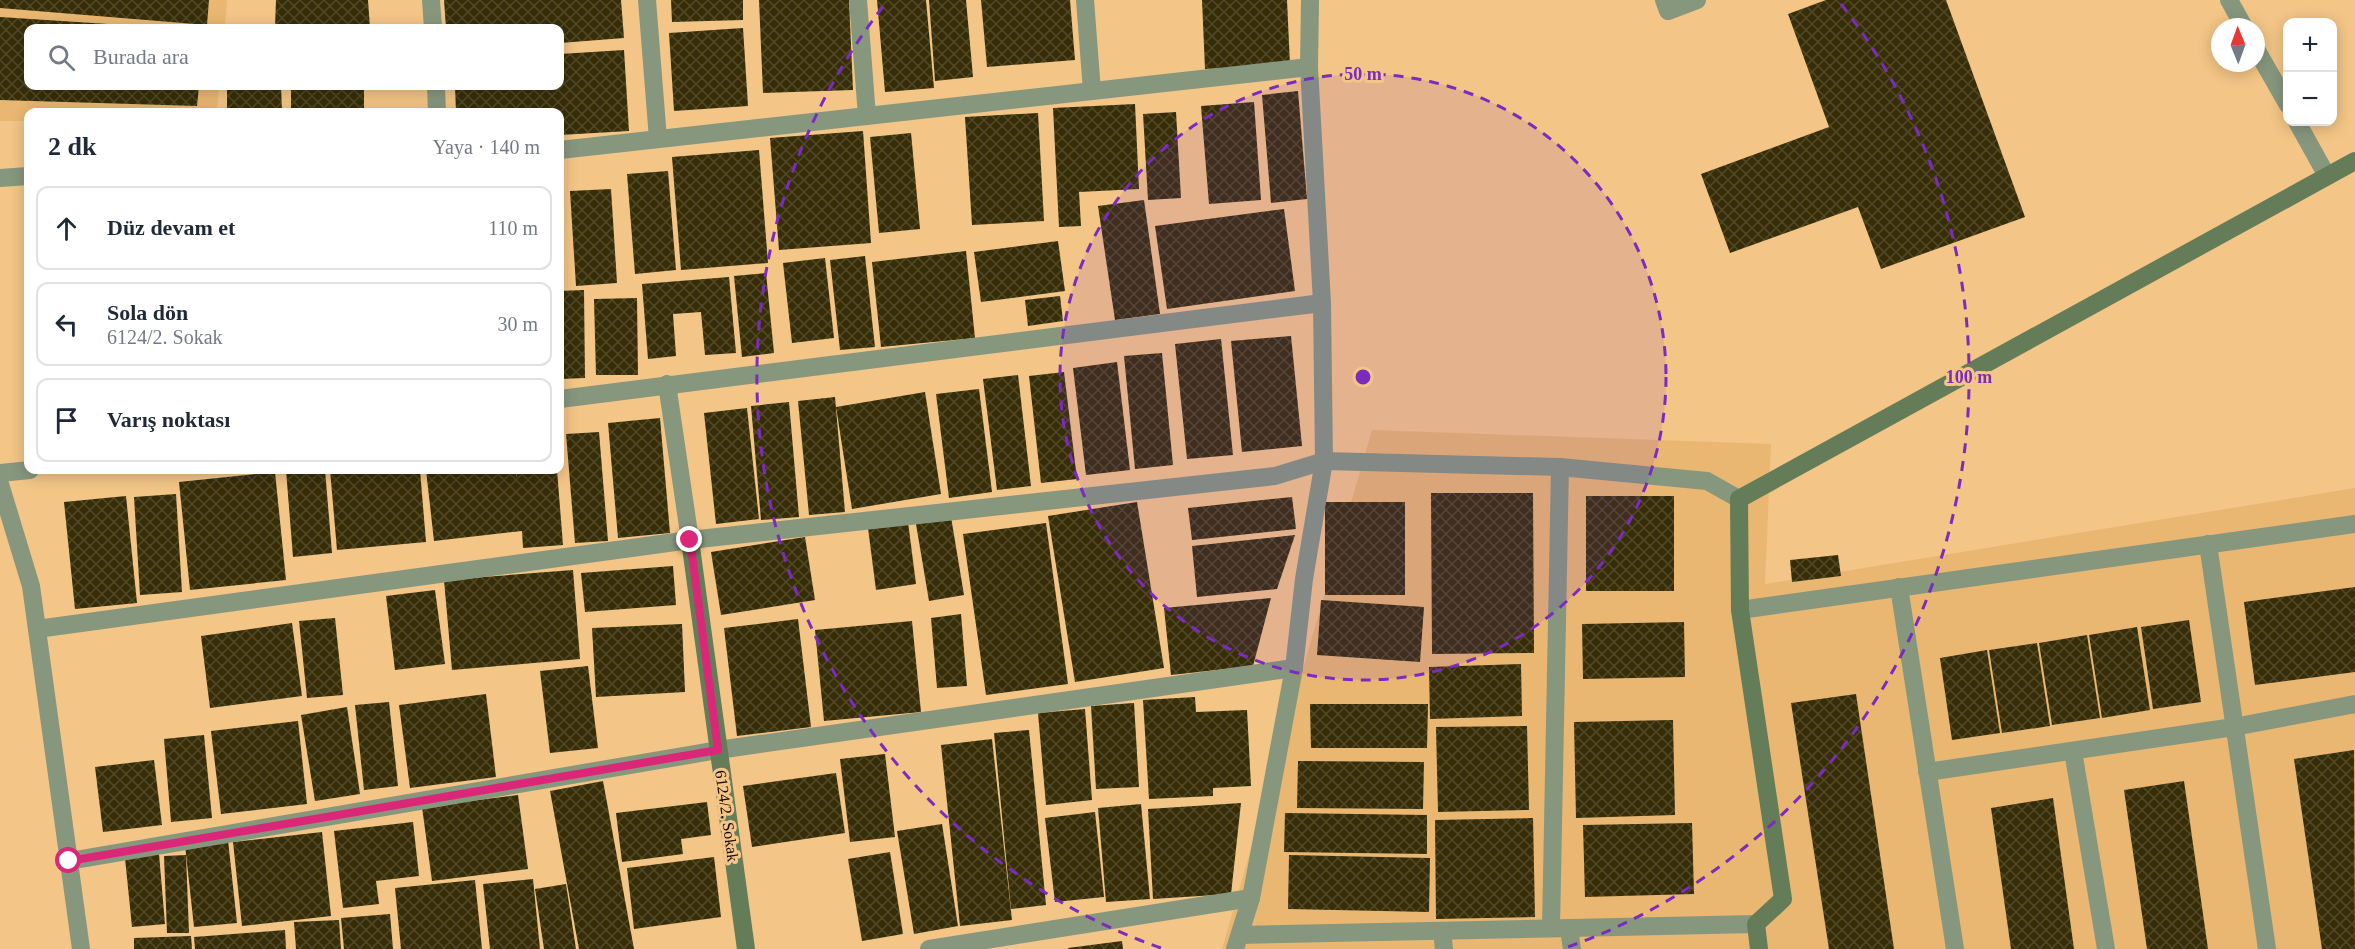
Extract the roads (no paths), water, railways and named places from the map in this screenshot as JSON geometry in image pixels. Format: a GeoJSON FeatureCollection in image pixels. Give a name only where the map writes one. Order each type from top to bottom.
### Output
{"type":"FeatureCollection","features":[{"type":"Feature","properties":{"kind":"street"},"geometry":{"type":"LineString","coordinates":[[431,0],[433,24]]}},
{"type":"Feature","properties":{"kind":"street"},"geometry":{"type":"LineString","coordinates":[[647,0],[658,139]]}},
{"type":"Feature","properties":{"kind":"street"},"geometry":{"type":"LineString","coordinates":[[858,0],[867,116]]}},
{"type":"Feature","properties":{"kind":"street"},"geometry":{"type":"LineString","coordinates":[[1085,0],[1092,91]]}},
{"type":"Feature","properties":{"kind":"street"},"geometry":{"type":"LineString","coordinates":[[1310,0],[1309,67],[1322,303],[1324,461],[1304,579],[1294,668],[1251,898],[1238,942],[1443,940],[1560,928],[1756,924],[1783,899],[1740,610],[1739,499]]}},
{"type":"Feature","properties":{"kind":"street"},"geometry":{"type":"LineString","coordinates":[[1664,0],[1668,11],[1697,0]]}},
{"type":"Feature","properties":{"kind":"street"},"geometry":{"type":"LineString","coordinates":[[2229,0],[2239,18]]}},
{"type":"Feature","properties":{"kind":"street"},"geometry":{"type":"LineString","coordinates":[[2265,65],[2283,96]]}},
{"type":"Feature","properties":{"kind":"street"},"geometry":{"type":"LineString","coordinates":[[564,150],[1309,67]]}},
{"type":"Feature","properties":{"kind":"street"},"geometry":{"type":"LineString","coordinates":[[436,90],[437,108]]}},
{"type":"Feature","properties":{"kind":"street"},"geometry":{"type":"LineString","coordinates":[[2299,126],[2327,176]]}},
{"type":"Feature","properties":{"kind":"street"},"geometry":{"type":"LineString","coordinates":[[1739,499],[2355,161]]}},
{"type":"Feature","properties":{"kind":"street"},"geometry":{"type":"LineString","coordinates":[[0,178],[24,176]]}},
{"type":"Feature","properties":{"kind":"street"},"geometry":{"type":"LineString","coordinates":[[564,398],[1322,303]]}},
{"type":"Feature","properties":{"kind":"street"},"geometry":{"type":"LineString","coordinates":[[667,384],[690,540]]}},
{"type":"Feature","properties":{"kind":"street"},"geometry":{"type":"LineString","coordinates":[[37,629],[690,540],[1275,476],[1324,461],[1560,467],[1707,481],[1739,499]]}},
{"type":"Feature","properties":{"kind":"street"},"geometry":{"type":"LineString","coordinates":[[1560,467],[1560,928],[1572,949]]}},
{"type":"Feature","properties":{"kind":"street"},"geometry":{"type":"LineString","coordinates":[[0,473],[24,471]]}},
{"type":"Feature","properties":{"kind":"street"},"geometry":{"type":"LineString","coordinates":[[0,484],[31,586],[81,949]]}},
{"type":"Feature","properties":{"kind":"street"},"geometry":{"type":"LineString","coordinates":[[1740,610],[2355,524]]}},
{"type":"Feature","properties":{"kind":"street","name":"6124/2. Sokak"},"geometry":{"type":"LineString","coordinates":[[690,540],[746,949]]}},
{"type":"Feature","properties":{"kind":"street"},"geometry":{"type":"LineString","coordinates":[[2208,544],[2267,949]]}},
{"type":"Feature","properties":{"kind":"street"},"geometry":{"type":"LineString","coordinates":[[1899,586],[1955,949]]}},
{"type":"Feature","properties":{"kind":"street"},"geometry":{"type":"LineString","coordinates":[[69,861],[718,750],[1294,668]]}},
{"type":"Feature","properties":{"kind":"street"},"geometry":{"type":"LineString","coordinates":[[1927,772],[2234,727],[2355,704]]}},
{"type":"Feature","properties":{"kind":"street"},"geometry":{"type":"LineString","coordinates":[[2073,751],[2106,949]]}},
{"type":"Feature","properties":{"kind":"street"},"geometry":{"type":"LineString","coordinates":[[929,949],[991,944],[1251,898]]}},
{"type":"Feature","properties":{"kind":"street"},"geometry":{"type":"LineString","coordinates":[[1756,924],[1760,949]]}}]}
